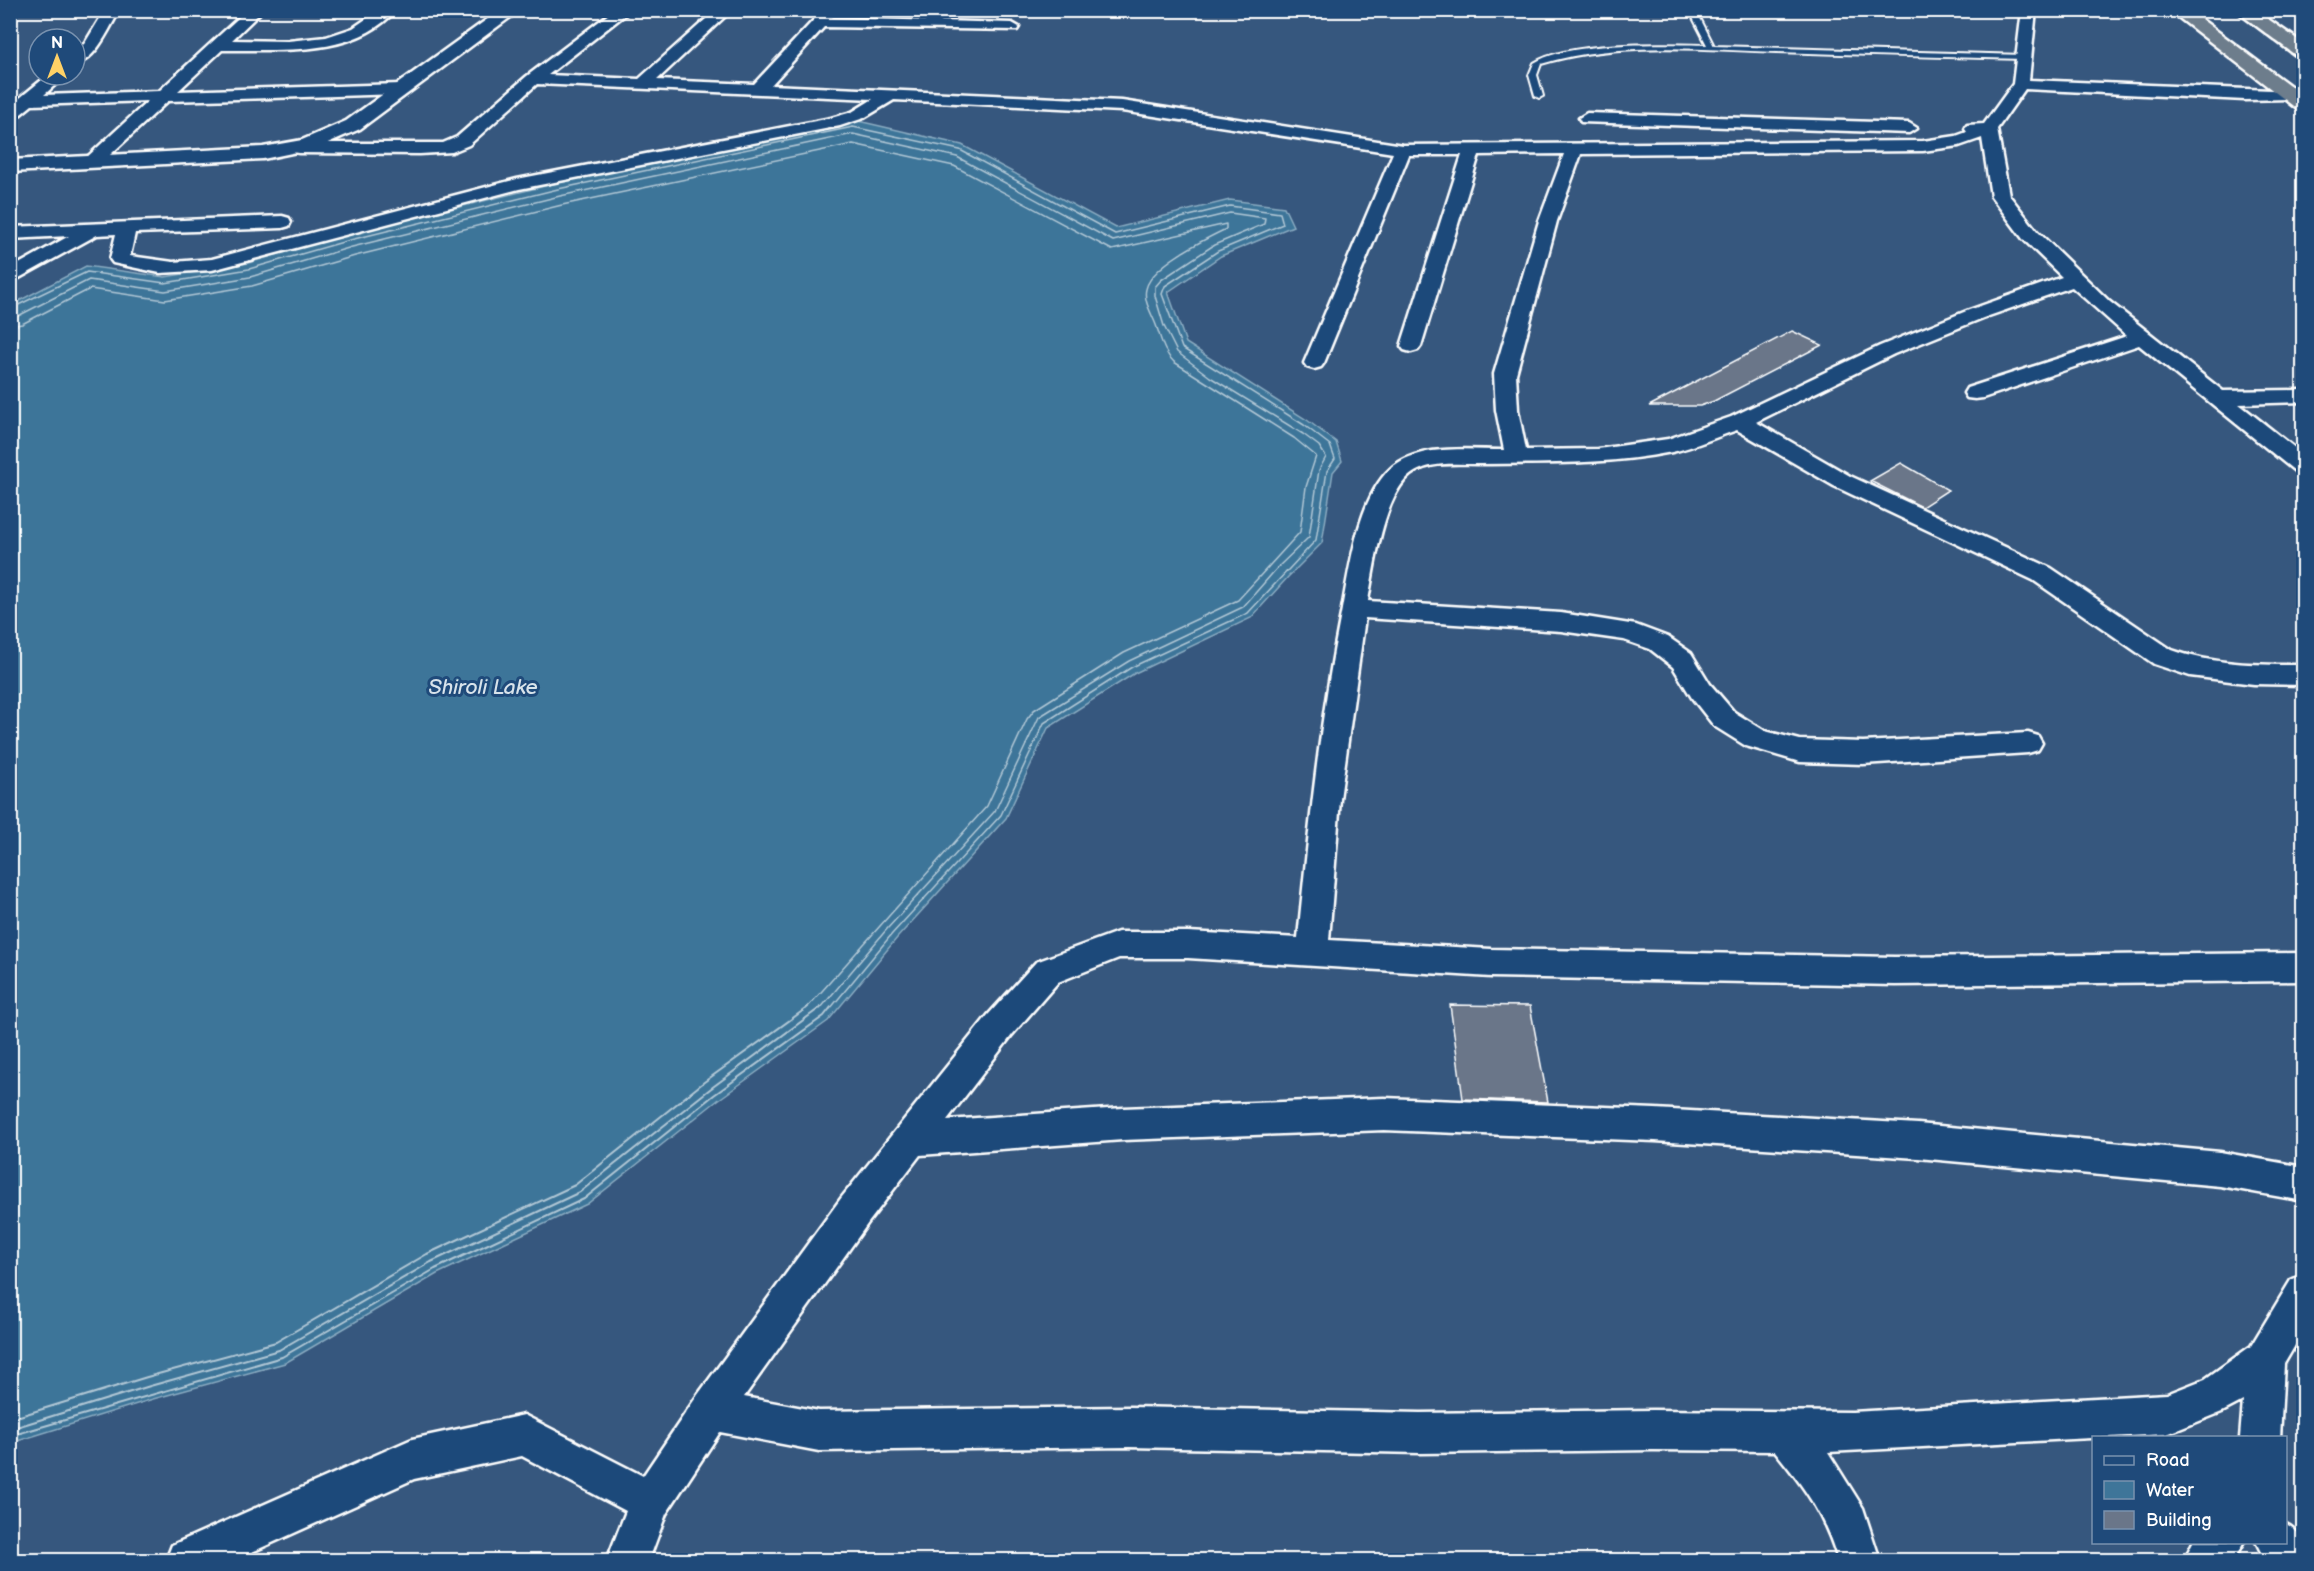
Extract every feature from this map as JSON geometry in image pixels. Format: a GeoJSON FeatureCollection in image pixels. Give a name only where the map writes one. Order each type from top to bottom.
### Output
{"type":"FeatureCollection","features":[{"type":"Feature","properties":{"kind":"highway"},"geometry":{"type":"LineString","coordinates":[[2177,10],[2296,100]]}},
{"type":"Feature","properties":{"kind":"highway"},"geometry":{"type":"LineString","coordinates":[[2243,10],[2304,53]]}},
{"type":"Feature","properties":{"kind":"highway"},"geometry":{"type":"LineString","coordinates":[[2264,10],[2304,39]]}},
{"type":"Feature","properties":{"kind":"street"},"geometry":{"type":"LineString","coordinates":[[87,49],[113,10]]}},
{"type":"Feature","properties":{"kind":"street"},"geometry":{"type":"LineString","coordinates":[[91,163],[256,10]]}},
{"type":"Feature","properties":{"kind":"street"},"geometry":{"type":"LineString","coordinates":[[216,45],[299,44],[331,40],[357,32],[389,10]]}},
{"type":"Feature","properties":{"kind":"street"},"geometry":{"type":"LineString","coordinates":[[299,148],[326,139],[352,125],[512,10]]}},
{"type":"Feature","properties":{"kind":"street"},"geometry":{"type":"LineString","coordinates":[[10,166],[263,153],[299,148],[446,148],[463,141],[533,79],[624,10]]}},
{"type":"Feature","properties":{"kind":"street"},"geometry":{"type":"LineString","coordinates":[[644,83],[725,10]]}},
{"type":"Feature","properties":{"kind":"street"},"geometry":{"type":"LineString","coordinates":[[533,79],[1122,106],[1403,150],[1923,146],[1959,141],[1989,129],[2021,84],[2030,10]]}},
{"type":"Feature","properties":{"kind":"street"},"geometry":{"type":"LineString","coordinates":[[2289,10],[2304,11]]}},
{"type":"Feature","properties":{"kind":"street"},"geometry":{"type":"LineString","coordinates":[[758,90],[826,16],[955,18],[1012,27]]}},
{"type":"Feature","properties":{"kind":"street"},"geometry":{"type":"LineString","coordinates":[[2021,84],[2245,95],[2296,100]]}},
{"type":"Feature","properties":{"kind":"street"},"geometry":{"type":"LineString","coordinates":[[10,115],[43,87]]}},
{"type":"Feature","properties":{"kind":"street"},"geometry":{"type":"LineString","coordinates":[[27,100],[401,88]]}},
{"type":"Feature","properties":{"kind":"street"},"geometry":{"type":"LineString","coordinates":[[127,229],[120,259],[146,267],[195,268],[226,262],[517,184],[834,122],[858,115],[890,96]]}},
{"type":"Feature","properties":{"kind":"street"},"geometry":{"type":"LineString","coordinates":[[1587,118],[1777,125],[1989,129]]}},
{"type":"Feature","properties":{"kind":"street"},"geometry":{"type":"LineString","coordinates":[[1989,129],[2000,196],[2030,235],[2073,280],[2141,338],[2304,467]]}},
{"type":"Feature","properties":{"kind":"street"},"geometry":{"type":"LineString","coordinates":[[1412,346],[1472,149]]}},
{"type":"Feature","properties":{"kind":"street"},"geometry":{"type":"LineString","coordinates":[[1516,455],[1507,410],[1505,374],[1538,253],[1574,149]]}},
{"type":"Feature","properties":{"kind":"street"},"geometry":{"type":"LineString","coordinates":[[1314,363],[1403,150]]}},
{"type":"Feature","properties":{"kind":"street"},"geometry":{"type":"LineString","coordinates":[[10,233],[282,222]]}},
{"type":"Feature","properties":{"kind":"street"},"geometry":{"type":"LineString","coordinates":[[10,277],[94,230]]}},
{"type":"Feature","properties":{"kind":"street"},"geometry":{"type":"LineString","coordinates":[[1312,953],[1326,799],[1344,664],[1365,551],[1382,498],[1397,475],[1414,462],[1436,459],[1516,455],[1598,456],[1671,446],[1739,422],[1887,350],[1976,314],[2073,280]]}},
{"type":"Feature","properties":{"kind":"street"},"geometry":{"type":"LineString","coordinates":[[1975,393],[2141,338]]}},
{"type":"Feature","properties":{"kind":"street"},"geometry":{"type":"LineString","coordinates":[[2219,398],[2304,396]]}},
{"type":"Feature","properties":{"kind":"street"},"geometry":{"type":"LineString","coordinates":[[1739,422],[1842,481],[2042,574],[2163,657],[2190,667],[2254,674],[2304,675]]}},
{"type":"Feature","properties":{"kind":"street"},"geometry":{"type":"LineString","coordinates":[[1354,609],[1561,622],[1627,631],[1659,643],[1682,660],[1701,691],[1724,719],[1756,739],[1800,751],[1863,753],[2028,743]]}},
{"type":"Feature","properties":{"kind":"street"},"geometry":{"type":"LineString","coordinates":[[628,1560],[650,1502],[711,1410],[855,1210],[1000,1024],[1047,972],[1118,945],[1188,945],[1491,963],[1895,971],[2304,967]]}},
{"type":"Feature","properties":{"kind":"street"},"geometry":{"type":"LineString","coordinates":[[912,1139],[1123,1124],[1384,1114],[1655,1125],[1930,1142],[2209,1168],[2304,1184]]}},
{"type":"Feature","properties":{"kind":"street"},"geometry":{"type":"LineString","coordinates":[[711,1410],[819,1431],[1129,1427],[1420,1433],[1783,1430],[1852,1432],[2167,1414],[2210,1400],[2239,1382],[2265,1360],[2304,1293]]}},
{"type":"Feature","properties":{"kind":"street"},"geometry":{"type":"LineString","coordinates":[[2260,1436],[2265,1360]]}},
{"type":"Feature","properties":{"kind":"street"},"geometry":{"type":"LineString","coordinates":[[1783,1430],[1820,1474],[1848,1523],[1859,1560]]}},
{"type":"Feature","properties":{"kind":"street"},"geometry":{"type":"LineString","coordinates":[[187,1560],[412,1459],[524,1435],[650,1502]]}},
{"type":"Feature","properties":{"kind":"street"},"geometry":{"type":"LineString","coordinates":[[2205,1560],[2221,1544]]}},
{"type":"Feature","properties":{"kind":"street"},"geometry":{"type":"LineString","coordinates":[[2278,1544],[2290,1560]]}},
{"type":"Feature","properties":{"kind":"lane"},"geometry":{"type":"LineString","coordinates":[[1692,10],[1712,48]]}},
{"type":"Feature","properties":{"kind":"lane"},"geometry":{"type":"LineString","coordinates":[[1539,96],[1533,75],[1538,63],[1561,54],[1602,50],[1712,48],[2024,57]]}},
{"type":"Feature","properties":{"kind":"water","name":"Shiroli Lake"},"geometry":{"type":"Polygon","coordinates":[[[854,120],[962,145],[1116,228],[1230,200],[1284,207],[1293,226],[1221,256],[1168,292],[1186,343],[1307,420],[1336,442],[1342,461],[1333,472],[1322,543],[1251,618],[1135,673],[1048,728],[1006,818],[897,938],[828,1021],[718,1100],[587,1204],[437,1274],[285,1363],[153,1399],[11,1443],[11,305],[86,266],[165,277],[248,263],[349,234],[557,183],[854,120]]]}},
{"type":"Feature","properties":{"kind":"building"},"geometry":{"type":"Polygon","coordinates":[[[1792,331],[1822,345],[1700,406],[1649,406],[1792,331]]]}},
{"type":"Feature","properties":{"kind":"building"},"geometry":{"type":"Polygon","coordinates":[[[1901,463],[1948,490],[1922,507],[1870,481],[1901,463]]]}},
{"type":"Feature","properties":{"kind":"building"},"geometry":{"type":"Polygon","coordinates":[[[1450,1005],[1530,1006],[1548,1102],[1463,1099],[1450,1005]]]}}]}
